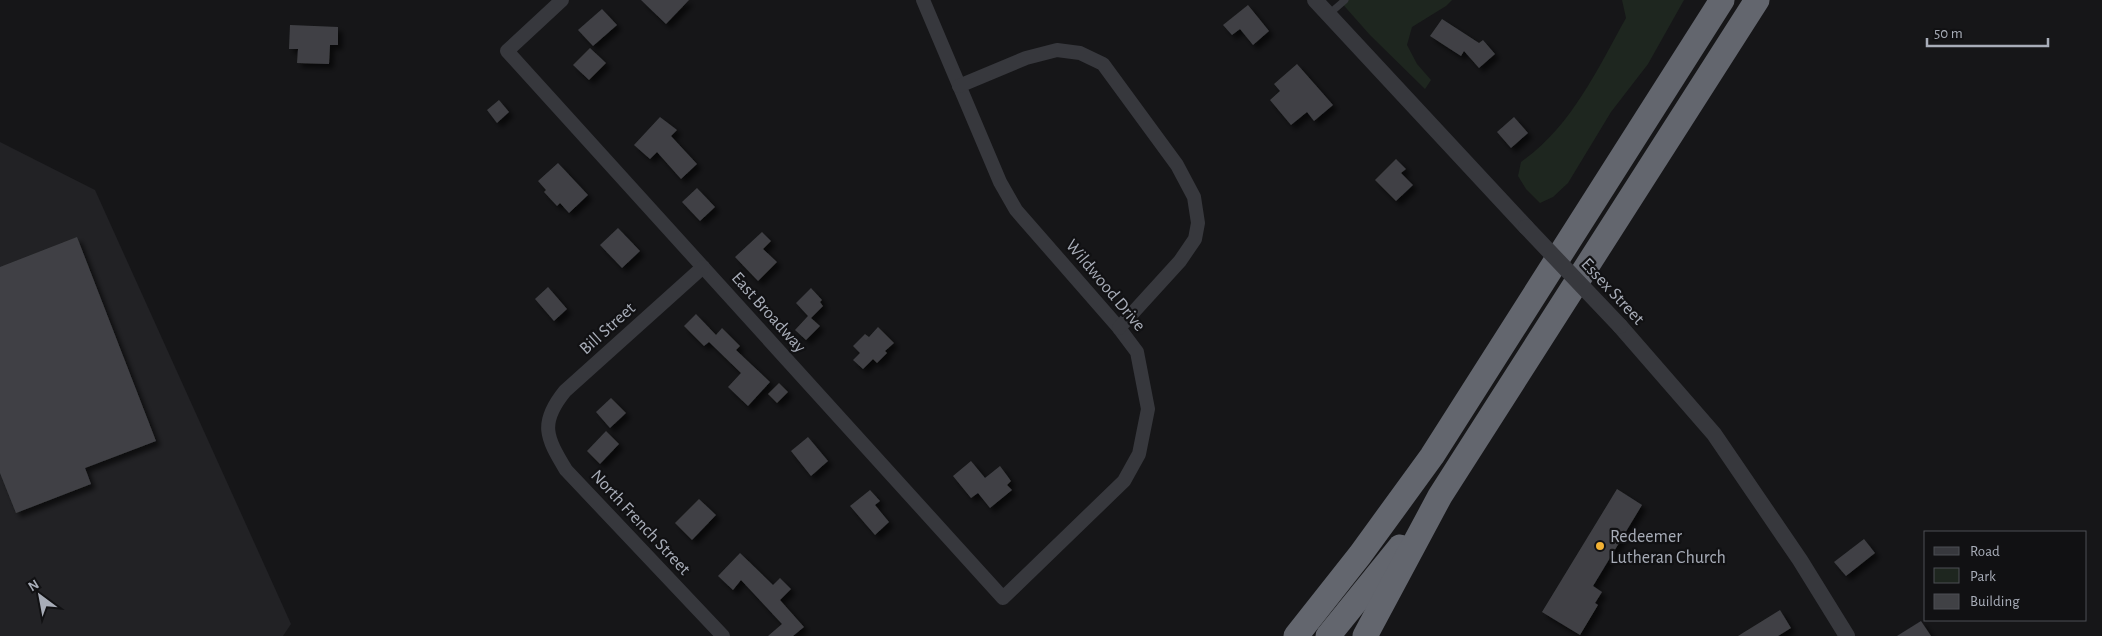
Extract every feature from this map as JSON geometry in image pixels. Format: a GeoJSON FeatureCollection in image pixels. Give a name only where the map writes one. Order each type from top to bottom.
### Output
{"type":"FeatureCollection","features":[{"type":"Feature","properties":{"kind":"highway"},"geometry":{"type":"LineString","coordinates":[[1296,636],[1360,556],[1432,456],[1722,0]]}},
{"type":"Feature","properties":{"kind":"highway"},"geometry":{"type":"LineString","coordinates":[[1366,636],[1440,496],[1757,0]]}},
{"type":"Feature","properties":{"kind":"highway"},"geometry":{"type":"LineString","coordinates":[[1328,636],[1440,496]]}},
{"type":"Feature","properties":{"kind":"street","name":"East Broadway"},"geometry":{"type":"LineString","coordinates":[[562,0],[507,50],[1003,598]]}},
{"type":"Feature","properties":{"kind":"street","name":"Wildwood Drive"},"geometry":{"type":"LineString","coordinates":[[923,0],[1000,182],[1016,210],[1119,328],[1137,352],[1146,391],[1148,409],[1139,454],[1124,481],[1003,598]]}},
{"type":"Feature","properties":{"kind":"street","name":"Essex Street"},"geometry":{"type":"LineString","coordinates":[[1316,0],[1620,326],[1714,434],[1800,560],[1847,636]]}},
{"type":"Feature","properties":{"kind":"street"},"geometry":{"type":"LineString","coordinates":[[959,86],[1026,58],[1057,50],[1080,53],[1103,64],[1177,165],[1194,197],[1198,223],[1195,239],[1180,261],[1119,328]]}},
{"type":"Feature","properties":{"kind":"street","name":"Bill Street"},"geometry":{"type":"LineString","coordinates":[[547,424],[553,406],[565,391],[703,267]]}},
{"type":"Feature","properties":{"kind":"street","name":"North French Street"},"geometry":{"type":"LineString","coordinates":[[547,424],[552,447],[566,470],[722,636]]}},
{"type":"Feature","properties":{"kind":"lane"},"geometry":{"type":"LineString","coordinates":[[1328,14],[1345,0]]}},
{"type":"Feature","properties":{"kind":"shaded area"},"geometry":{"type":"Polygon","coordinates":[[[0,142],[95,190],[291,624],[283,636],[0,636],[0,142]]]}},
{"type":"Feature","properties":{"kind":"green space"},"geometry":{"type":"Polygon","coordinates":[[[1339,0],[1452,0],[1446,6],[1412,27],[1407,45],[1417,64],[1431,80],[1425,89],[1370,35],[1339,0]]]}},
{"type":"Feature","properties":{"kind":"green space"},"geometry":{"type":"Polygon","coordinates":[[[1622,0],[1684,0],[1648,64],[1611,112],[1568,183],[1553,197],[1540,203],[1526,189],[1518,176],[1521,162],[1539,148],[1569,115],[1593,77],[1626,18],[1622,0]]]}},
{"type":"Feature","properties":{"kind":"building"},"geometry":{"type":"Polygon","coordinates":[[[641,0],[689,0],[666,24],[641,0]]]}},
{"type":"Feature","properties":{"kind":"building"},"geometry":{"type":"Polygon","coordinates":[[[1248,5],[1269,31],[1253,45],[1240,29],[1232,35],[1223,25],[1248,5]]]}},
{"type":"Feature","properties":{"kind":"building"},"geometry":{"type":"Polygon","coordinates":[[[602,9],[617,25],[593,46],[578,30],[602,9]]]}},
{"type":"Feature","properties":{"kind":"building"},"geometry":{"type":"Polygon","coordinates":[[[1442,19],[1479,43],[1483,40],[1495,54],[1479,68],[1464,51],[1461,56],[1430,36],[1442,19]]]}},
{"type":"Feature","properties":{"kind":"building"},"geometry":{"type":"Polygon","coordinates":[[[290,25],[338,27],[338,45],[330,45],[329,64],[297,63],[298,49],[289,49],[290,25]]]}},
{"type":"Feature","properties":{"kind":"building"},"geometry":{"type":"Polygon","coordinates":[[[590,48],[606,63],[589,80],[573,65],[590,48]]]}},
{"type":"Feature","properties":{"kind":"building"},"geometry":{"type":"Polygon","coordinates":[[[1297,64],[1333,105],[1314,121],[1307,112],[1291,125],[1270,100],[1280,91],[1274,84],[1297,64]]]}},
{"type":"Feature","properties":{"kind":"building"},"geometry":{"type":"Polygon","coordinates":[[[499,100],[509,112],[497,123],[487,110],[499,100]]]}},
{"type":"Feature","properties":{"kind":"building"},"geometry":{"type":"Polygon","coordinates":[[[660,117],[677,130],[671,136],[697,164],[681,179],[657,152],[650,159],[634,145],[660,117]]]}},
{"type":"Feature","properties":{"kind":"building"},"geometry":{"type":"Polygon","coordinates":[[[1514,117],[1528,133],[1511,148],[1497,132],[1514,117]]]}},
{"type":"Feature","properties":{"kind":"building"},"geometry":{"type":"Polygon","coordinates":[[[1396,159],[1406,169],[1401,173],[1413,185],[1396,201],[1375,180],[1396,159]]]}},
{"type":"Feature","properties":{"kind":"building"},"geometry":{"type":"Polygon","coordinates":[[[558,163],[588,195],[569,213],[560,203],[557,206],[544,192],[546,190],[538,181],[558,163]]]}},
{"type":"Feature","properties":{"kind":"building"},"geometry":{"type":"Polygon","coordinates":[[[697,188],[715,207],[700,221],[682,202],[697,188]]]}},
{"type":"Feature","properties":{"kind":"building"},"geometry":{"type":"Polygon","coordinates":[[[618,228],[640,251],[622,268],[600,245],[618,228]]]}},
{"type":"Feature","properties":{"kind":"building"},"geometry":{"type":"Polygon","coordinates":[[[762,232],[771,241],[763,249],[777,262],[758,281],[735,257],[762,232]]]}},
{"type":"Feature","properties":{"kind":"building"},"geometry":{"type":"Polygon","coordinates":[[[77,237],[156,441],[85,468],[91,484],[16,513],[0,473],[0,267],[77,237]]]}},
{"type":"Feature","properties":{"kind":"building"},"geometry":{"type":"Polygon","coordinates":[[[548,287],[567,309],[554,321],[535,299],[548,287]]]}},
{"type":"Feature","properties":{"kind":"building"},"geometry":{"type":"Polygon","coordinates":[[[811,288],[822,300],[820,302],[823,306],[811,318],[820,326],[806,340],[795,330],[808,316],[796,303],[811,288]]]}},
{"type":"Feature","properties":{"kind":"building"},"geometry":{"type":"Polygon","coordinates":[[[696,314],[716,335],[722,328],[740,346],[736,350],[770,382],[748,406],[728,387],[741,373],[709,342],[704,346],[684,326],[696,314]]]}},
{"type":"Feature","properties":{"kind":"building"},"geometry":{"type":"Polygon","coordinates":[[[878,327],[894,343],[885,351],[887,353],[877,363],[873,359],[863,369],[853,360],[860,353],[853,346],[865,334],[869,337],[878,327]]]}},
{"type":"Feature","properties":{"kind":"building"},"geometry":{"type":"Polygon","coordinates":[[[779,383],[788,392],[777,403],[768,394],[779,383]]]}},
{"type":"Feature","properties":{"kind":"building"},"geometry":{"type":"Polygon","coordinates":[[[611,398],[626,413],[610,428],[596,412],[611,398]]]}},
{"type":"Feature","properties":{"kind":"building"},"geometry":{"type":"Polygon","coordinates":[[[606,431],[619,444],[600,464],[587,451],[606,431]]]}},
{"type":"Feature","properties":{"kind":"building"},"geometry":{"type":"Polygon","coordinates":[[[808,437],[828,461],[811,476],[791,451],[808,437]]]}},
{"type":"Feature","properties":{"kind":"building"},"geometry":{"type":"Polygon","coordinates":[[[971,461],[985,478],[1000,466],[1011,481],[1007,485],[1012,490],[990,508],[978,493],[971,498],[953,476],[971,461]]]}},
{"type":"Feature","properties":{"kind":"building","name":"Redeemer Lutheran Church"},"geometry":{"type":"Polygon","coordinates":[[[1617,489],[1642,505],[1593,586],[1602,592],[1595,603],[1598,605],[1580,635],[1542,612],[1617,489]]]}},
{"type":"Feature","properties":{"kind":"building"},"geometry":{"type":"Polygon","coordinates":[[[870,490],[880,501],[875,505],[889,522],[875,535],[850,506],[870,490]]]}},
{"type":"Feature","properties":{"kind":"building"},"geometry":{"type":"Polygon","coordinates":[[[699,499],[716,515],[692,540],[675,523],[699,499]]]}},
{"type":"Feature","properties":{"kind":"building"},"geometry":{"type":"Polygon","coordinates":[[[1864,539],[1875,553],[1846,576],[1834,562],[1864,539]]]}},
{"type":"Feature","properties":{"kind":"building"},"geometry":{"type":"Polygon","coordinates":[[[740,553],[773,585],[780,578],[791,589],[780,600],[804,627],[793,636],[768,636],[782,624],[741,580],[733,590],[718,576],[740,553]]]}},
{"type":"Feature","properties":{"kind":"building"},"geometry":{"type":"Polygon","coordinates":[[[1780,610],[1791,628],[1778,636],[1738,636],[1780,610]]]}},
{"type":"Feature","properties":{"kind":"building"},"geometry":{"type":"Polygon","coordinates":[[[1921,621],[1931,636],[1897,636],[1921,621]]]}},
{"type":"Feature","properties":{"kind":"place","name":"Redeemer Lutheran Church"},"geometry":{"type":"Point","coordinates":[1600,546]}}]}
